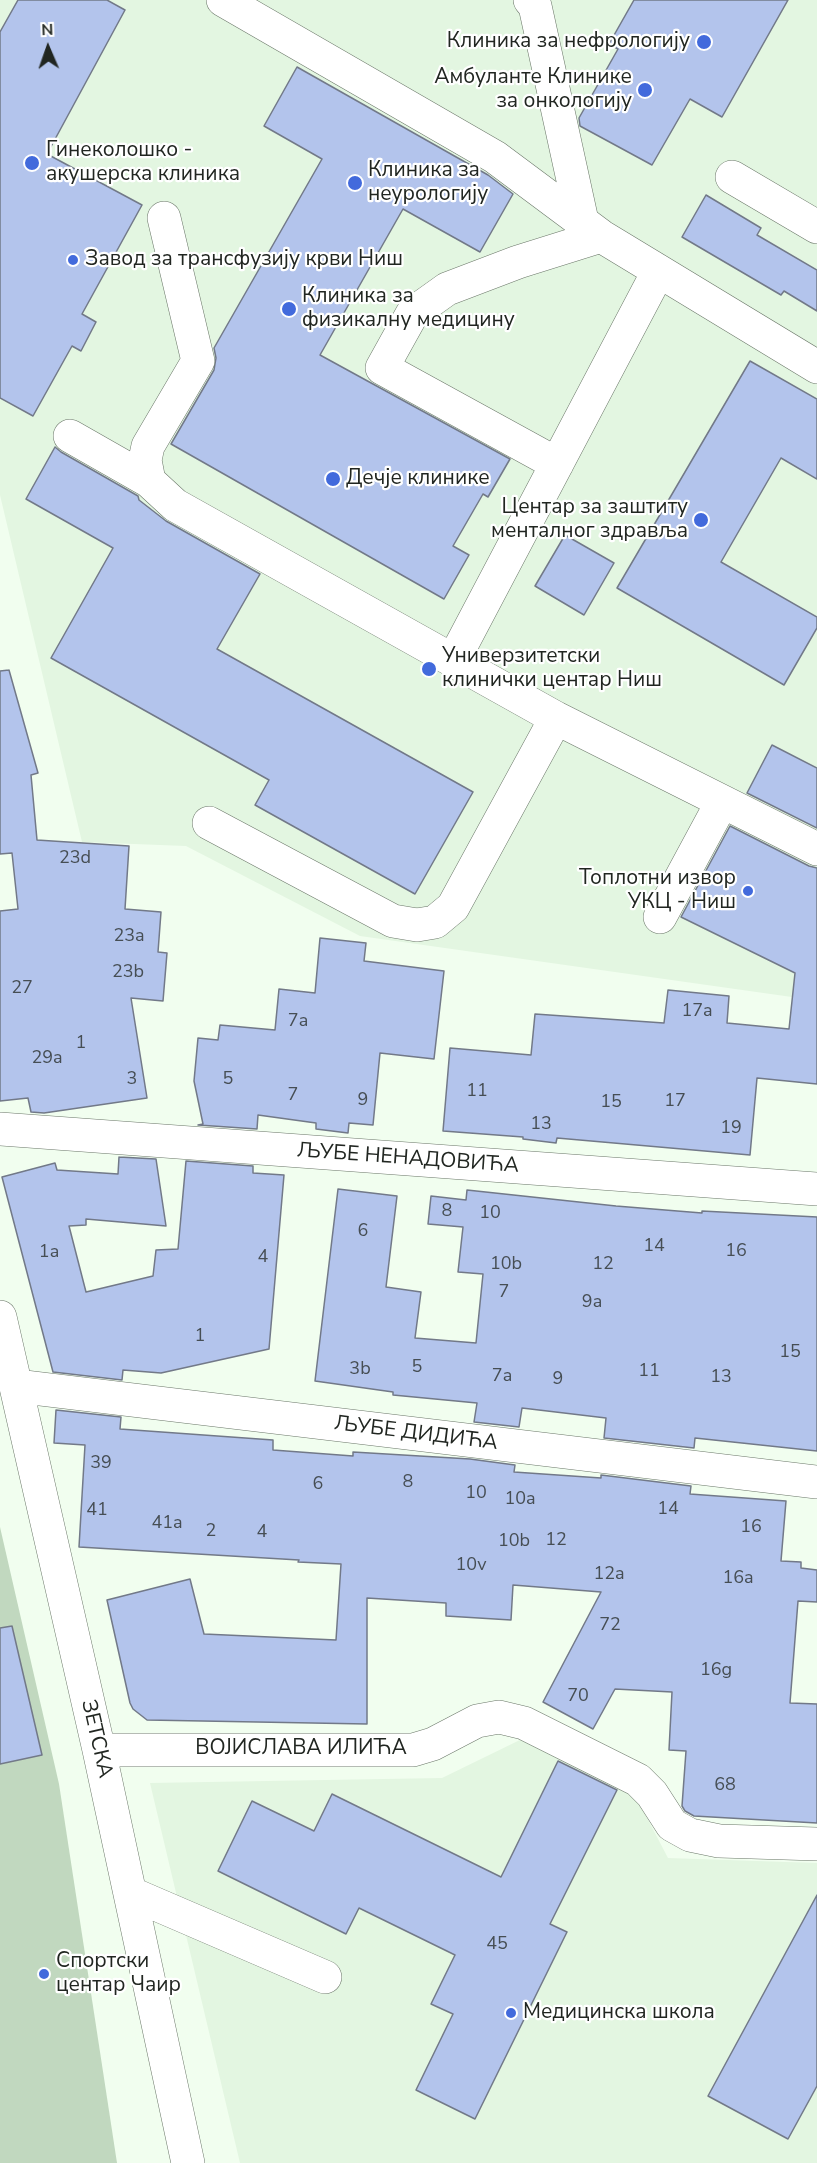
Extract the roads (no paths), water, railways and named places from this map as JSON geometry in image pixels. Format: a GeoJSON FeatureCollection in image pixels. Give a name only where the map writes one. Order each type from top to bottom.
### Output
{"type":"FeatureCollection","features":[{"type":"Feature","properties":{"kind":"street"},"geometry":{"type":"LineString","coordinates":[[223,0],[495,157],[591,229],[817,368]]}},
{"type":"Feature","properties":{"kind":"street"},"geometry":{"type":"LineString","coordinates":[[530,0],[536,6],[591,229]]}},
{"type":"Feature","properties":{"kind":"street"},"geometry":{"type":"LineString","coordinates":[[732,177],[817,227]]}},
{"type":"Feature","properties":{"kind":"street"},"geometry":{"type":"LineString","coordinates":[[148,481],[145,460],[148,446],[198,361],[164,218]]}},
{"type":"Feature","properties":{"kind":"street"},"geometry":{"type":"LineString","coordinates":[[557,464],[382,369],[412,314],[447,289],[518,262],[591,229]]}},
{"type":"Feature","properties":{"kind":"street"},"geometry":{"type":"LineString","coordinates":[[454,659],[658,272]]}},
{"type":"Feature","properties":{"kind":"street"},"geometry":{"type":"LineString","coordinates":[[70,436],[148,481],[175,505],[556,718],[817,849]]}},
{"type":"Feature","properties":{"kind":"street"},"geometry":{"type":"LineString","coordinates":[[209,823],[393,921],[417,925],[435,922],[453,907],[556,718]]}},
{"type":"Feature","properties":{"kind":"street"},"geometry":{"type":"LineString","coordinates":[[660,917],[722,802]]}},
{"type":"Feature","properties":{"kind":"street","name":"ЉУБЕ НЕНАДОВИЋА"},"geometry":{"type":"LineString","coordinates":[[0,1129],[817,1189]]}},
{"type":"Feature","properties":{"kind":"street","name":"ЗЕТСКА"},"geometry":{"type":"LineString","coordinates":[[0,1317],[99,1750],[188,2163]]}},
{"type":"Feature","properties":{"kind":"street","name":"ЉУБЕ ДИДИЋА"},"geometry":{"type":"LineString","coordinates":[[16,1386],[817,1482]]}},
{"type":"Feature","properties":{"kind":"street","name":"ВОЈИСЛАВА ИЛИЋА"},"geometry":{"type":"LineString","coordinates":[[99,1750],[413,1750],[433,1744],[477,1721],[499,1717],[524,1723],[638,1780],[652,1794],[672,1825],[690,1836],[719,1841],[817,1844]]}},
{"type":"Feature","properties":{"kind":"street"},"geometry":{"type":"LineString","coordinates":[[130,1893],[325,1977]]}},
{"type":"Feature","properties":{"kind":"place","name":"Клиника за нефрологију"},"geometry":{"type":"Point","coordinates":[704,42]}},
{"type":"Feature","properties":{"kind":"place","name":"Амбуланте Клинике за онкологију"},"geometry":{"type":"Point","coordinates":[645,90]}},
{"type":"Feature","properties":{"kind":"place","name":"Гинеколошко - акушерска клиника"},"geometry":{"type":"Point","coordinates":[32,163]}},
{"type":"Feature","properties":{"kind":"place","name":"Клиника за неурологију"},"geometry":{"type":"Point","coordinates":[355,183]}},
{"type":"Feature","properties":{"kind":"place","name":"Завод за трансфузију крви Ниш"},"geometry":{"type":"Point","coordinates":[73,260]}},
{"type":"Feature","properties":{"kind":"place","name":"Клиника за физикалну медицину"},"geometry":{"type":"Point","coordinates":[289,309]}},
{"type":"Feature","properties":{"kind":"place","name":"Дечје клинике"},"geometry":{"type":"Point","coordinates":[333,479]}},
{"type":"Feature","properties":{"kind":"place","name":"Центар за заштиту менталног здравља"},"geometry":{"type":"Point","coordinates":[701,520]}},
{"type":"Feature","properties":{"kind":"place","name":"Универзитетски клинички центар Ниш"},"geometry":{"type":"Point","coordinates":[429,669]}},
{"type":"Feature","properties":{"kind":"place","name":"Топлотни извор УКЦ - Ниш"},"geometry":{"type":"Point","coordinates":[748,891]}},
{"type":"Feature","properties":{"kind":"place","name":"Спортски центар Чаир"},"geometry":{"type":"Point","coordinates":[44,1974]}},
{"type":"Feature","properties":{"kind":"place","name":"Медицинска школа"},"geometry":{"type":"Point","coordinates":[511,2013]}}]}
